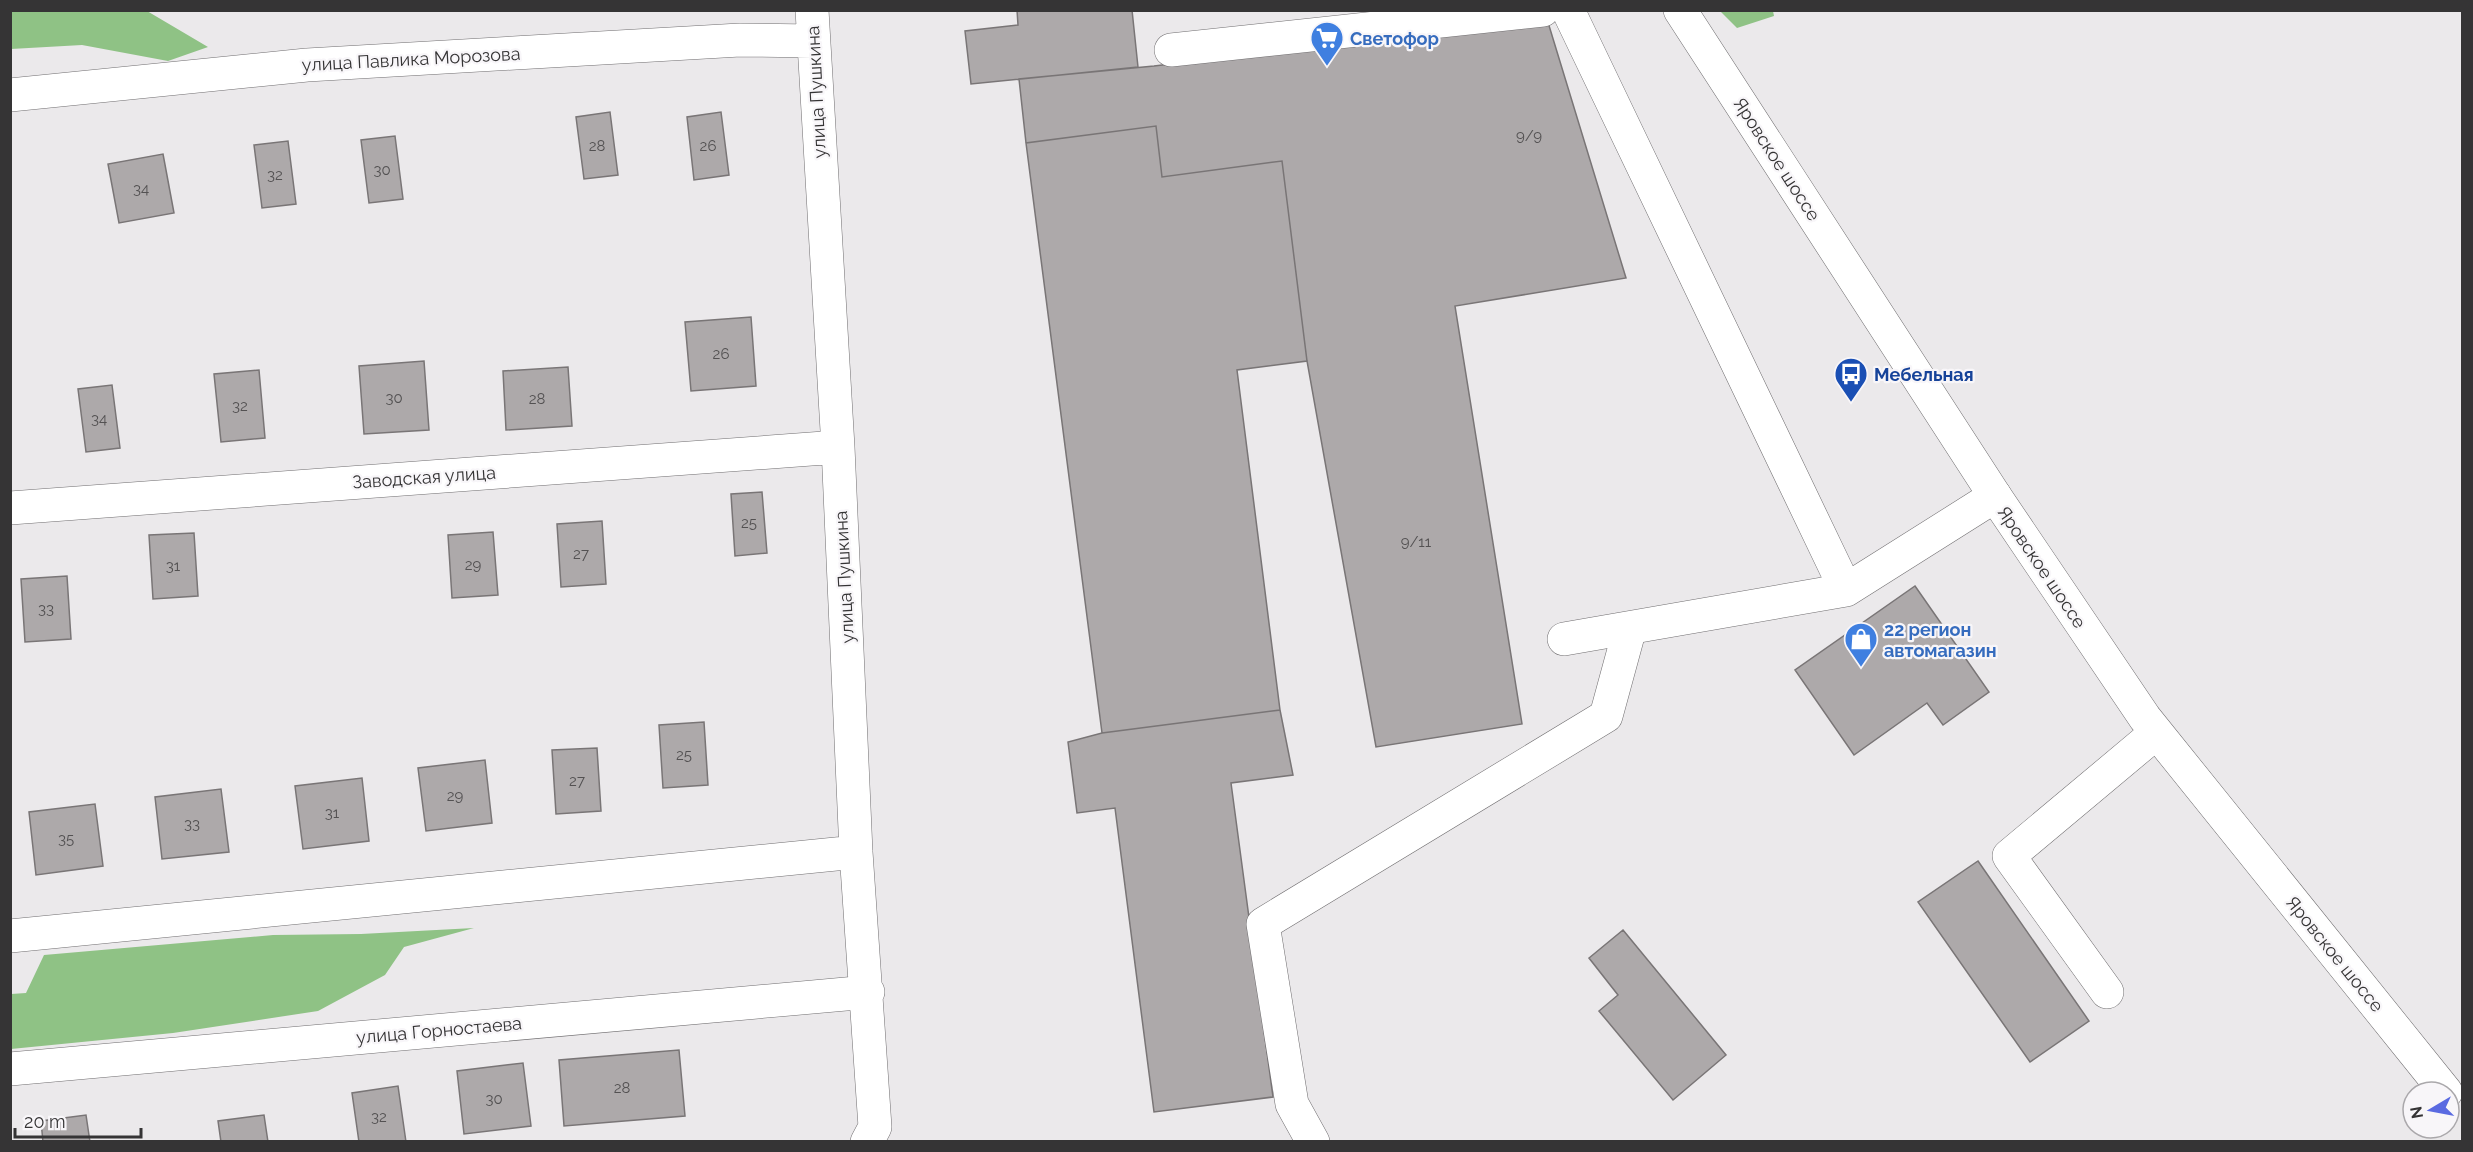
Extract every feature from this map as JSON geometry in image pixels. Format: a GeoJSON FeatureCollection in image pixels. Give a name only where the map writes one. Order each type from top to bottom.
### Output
{"type":"FeatureCollection","features":[{"type":"Feature","properties":{"kind":"street"},"geometry":{"type":"LineString","coordinates":[[1171,50],[1543,10]]}},
{"type":"Feature","properties":{"kind":"street"},"geometry":{"type":"LineString","coordinates":[[1568,10],[1846,590]]}},
{"type":"Feature","properties":{"kind":"street","name":"Яровское шоссе"},"geometry":{"type":"LineString","coordinates":[[1680,10],[1995,496],[2156,732],[2437,1080]]}},
{"type":"Feature","properties":{"kind":"street","name":"улица Павлика Морозова"},"geometry":{"type":"LineString","coordinates":[[10,95],[307,65],[740,40],[812,26]]}},
{"type":"Feature","properties":{"kind":"street","name":"улица Пушкина"},"geometry":{"type":"LineString","coordinates":[[812,26],[838,447],[856,852],[868,992],[874,1137]]}},
{"type":"Feature","properties":{"kind":"street","name":"Заводская улица"},"geometry":{"type":"LineString","coordinates":[[10,508],[838,447]]}},
{"type":"Feature","properties":{"kind":"street"},"geometry":{"type":"LineString","coordinates":[[1564,639],[1846,590],[1995,496]]}},
{"type":"Feature","properties":{"kind":"street"},"geometry":{"type":"LineString","coordinates":[[1313,1142],[1292,1104],[1263,924],[1606,716],[1630,628]]}},
{"type":"Feature","properties":{"kind":"street"},"geometry":{"type":"LineString","coordinates":[[2107,992],[2009,856],[2156,732]]}},
{"type":"Feature","properties":{"kind":"street"},"geometry":{"type":"LineString","coordinates":[[10,936],[856,852]]}},
{"type":"Feature","properties":{"kind":"street","name":"улица Горностаева"},"geometry":{"type":"LineString","coordinates":[[10,1069],[868,992]]}},
{"type":"Feature","properties":{"kind":"green space"},"geometry":{"type":"Polygon","coordinates":[[[11,10],[147,11],[208,47],[168,61],[82,45],[11,49],[11,10]]]}},
{"type":"Feature","properties":{"kind":"green space"},"geometry":{"type":"Polygon","coordinates":[[[1720,11],[1773,11],[1774,16],[1737,28],[1720,11]]]}},
{"type":"Feature","properties":{"kind":"green space"},"geometry":{"type":"Polygon","coordinates":[[[474,928],[404,947],[385,975],[318,1011],[173,1033],[11,1049],[11,994],[26,993],[44,955],[273,935],[361,934],[474,928]]]}},
{"type":"Feature","properties":{"kind":"building"},"geometry":{"type":"Polygon","coordinates":[[[1017,10],[1132,10],[1138,67],[971,84],[965,31],[1018,25],[1017,10]]]}},
{"type":"Feature","properties":{"kind":"building"},"geometry":{"type":"Polygon","coordinates":[[[1547,19],[1626,278],[1455,306],[1522,724],[1376,747],[1307,361],[1282,161],[1162,177],[1156,126],[1026,143],[1019,79],[1154,66],[1547,19]]]}},
{"type":"Feature","properties":{"kind":"building"},"geometry":{"type":"Polygon","coordinates":[[[610,112],[618,175],[584,179],[576,117],[610,112]]]}},
{"type":"Feature","properties":{"kind":"building"},"geometry":{"type":"Polygon","coordinates":[[[721,112],[729,175],[694,180],[687,117],[721,112]]]}},
{"type":"Feature","properties":{"kind":"building"},"geometry":{"type":"Polygon","coordinates":[[[1156,126],[1162,177],[1282,161],[1307,361],[1237,370],[1280,710],[1102,733],[1026,143],[1156,126]]]}},
{"type":"Feature","properties":{"kind":"building"},"geometry":{"type":"Polygon","coordinates":[[[395,136],[403,199],[369,203],[361,140],[395,136]]]}},
{"type":"Feature","properties":{"kind":"building"},"geometry":{"type":"Polygon","coordinates":[[[288,141],[296,204],[262,208],[254,145],[288,141]]]}},
{"type":"Feature","properties":{"kind":"building"},"geometry":{"type":"Polygon","coordinates":[[[163,154],[174,213],[119,223],[108,164],[163,154]]]}},
{"type":"Feature","properties":{"kind":"building"},"geometry":{"type":"Polygon","coordinates":[[[751,317],[756,386],[691,391],[685,322],[751,317]]]}},
{"type":"Feature","properties":{"kind":"building"},"geometry":{"type":"Polygon","coordinates":[[[424,361],[429,430],[364,434],[359,366],[424,361]]]}},
{"type":"Feature","properties":{"kind":"building"},"geometry":{"type":"Polygon","coordinates":[[[568,367],[572,426],[506,430],[503,371],[568,367]]]}},
{"type":"Feature","properties":{"kind":"building"},"geometry":{"type":"Polygon","coordinates":[[[259,370],[265,438],[221,442],[214,374],[259,370]]]}},
{"type":"Feature","properties":{"kind":"building"},"geometry":{"type":"Polygon","coordinates":[[[112,385],[120,448],[86,452],[78,389],[112,385]]]}},
{"type":"Feature","properties":{"kind":"building"},"geometry":{"type":"Polygon","coordinates":[[[762,492],[767,553],[735,556],[731,494],[762,492]]]}},
{"type":"Feature","properties":{"kind":"building"},"geometry":{"type":"Polygon","coordinates":[[[602,521],[606,584],[561,587],[557,524],[602,521]]]}},
{"type":"Feature","properties":{"kind":"building"},"geometry":{"type":"Polygon","coordinates":[[[493,532],[498,595],[452,598],[448,535],[493,532]]]}},
{"type":"Feature","properties":{"kind":"building"},"geometry":{"type":"Polygon","coordinates":[[[194,533],[198,596],[153,599],[149,535],[194,533]]]}},
{"type":"Feature","properties":{"kind":"building"},"geometry":{"type":"Polygon","coordinates":[[[67,576],[71,639],[25,642],[21,579],[67,576]]]}},
{"type":"Feature","properties":{"kind":"building"},"geometry":{"type":"Polygon","coordinates":[[[1915,586],[1989,692],[1943,725],[1927,703],[1854,755],[1795,670],[1915,586]]]}},
{"type":"Feature","properties":{"kind":"building"},"geometry":{"type":"Polygon","coordinates":[[[1280,710],[1293,775],[1231,783],[1273,1097],[1154,1112],[1115,808],[1077,813],[1068,742],[1102,733],[1280,710]]]}},
{"type":"Feature","properties":{"kind":"building"},"geometry":{"type":"Polygon","coordinates":[[[704,722],[708,785],[663,788],[659,725],[704,722]]]}},
{"type":"Feature","properties":{"kind":"building"},"geometry":{"type":"Polygon","coordinates":[[[597,748],[601,811],[556,814],[552,750],[597,748]]]}},
{"type":"Feature","properties":{"kind":"building"},"geometry":{"type":"Polygon","coordinates":[[[485,760],[492,823],[426,831],[418,768],[485,760]]]}},
{"type":"Feature","properties":{"kind":"building"},"geometry":{"type":"Polygon","coordinates":[[[362,778],[369,841],[303,849],[295,786],[362,778]]]}},
{"type":"Feature","properties":{"kind":"building"},"geometry":{"type":"Polygon","coordinates":[[[221,789],[229,852],[162,859],[155,797],[221,789]]]}},
{"type":"Feature","properties":{"kind":"building"},"geometry":{"type":"Polygon","coordinates":[[[95,804],[103,866],[36,875],[29,812],[95,804]]]}},
{"type":"Feature","properties":{"kind":"building"},"geometry":{"type":"Polygon","coordinates":[[[1978,861],[2089,1021],[2030,1062],[1918,902],[1978,861]]]}},
{"type":"Feature","properties":{"kind":"building"},"geometry":{"type":"Polygon","coordinates":[[[1623,930],[1726,1055],[1673,1100],[1599,1011],[1618,995],[1589,958],[1623,930]]]}},
{"type":"Feature","properties":{"kind":"building"},"geometry":{"type":"Polygon","coordinates":[[[679,1050],[685,1116],[564,1126],[559,1060],[679,1050]]]}},
{"type":"Feature","properties":{"kind":"building"},"geometry":{"type":"Polygon","coordinates":[[[523,1063],[531,1126],[464,1134],[457,1071],[523,1063]]]}},
{"type":"Feature","properties":{"kind":"building"},"geometry":{"type":"Polygon","coordinates":[[[398,1086],[406,1142],[359,1142],[352,1093],[398,1086]]]}},
{"type":"Feature","properties":{"kind":"building"},"geometry":{"type":"Polygon","coordinates":[[[86,1115],[90,1142],[43,1142],[41,1121],[86,1115]]]}},
{"type":"Feature","properties":{"kind":"building"},"geometry":{"type":"Polygon","coordinates":[[[264,1115],[268,1142],[221,1142],[218,1121],[264,1115]]]}},
{"type":"Feature","properties":{"kind":"place","name":"Светофор"},"geometry":{"type":"Point","coordinates":[1327,67]}},
{"type":"Feature","properties":{"kind":"place","name":"Мебельная"},"geometry":{"type":"Point","coordinates":[1851,403]}},
{"type":"Feature","properties":{"kind":"place","name":"22 регион автомагазин"},"geometry":{"type":"Point","coordinates":[1861,668]}}]}
